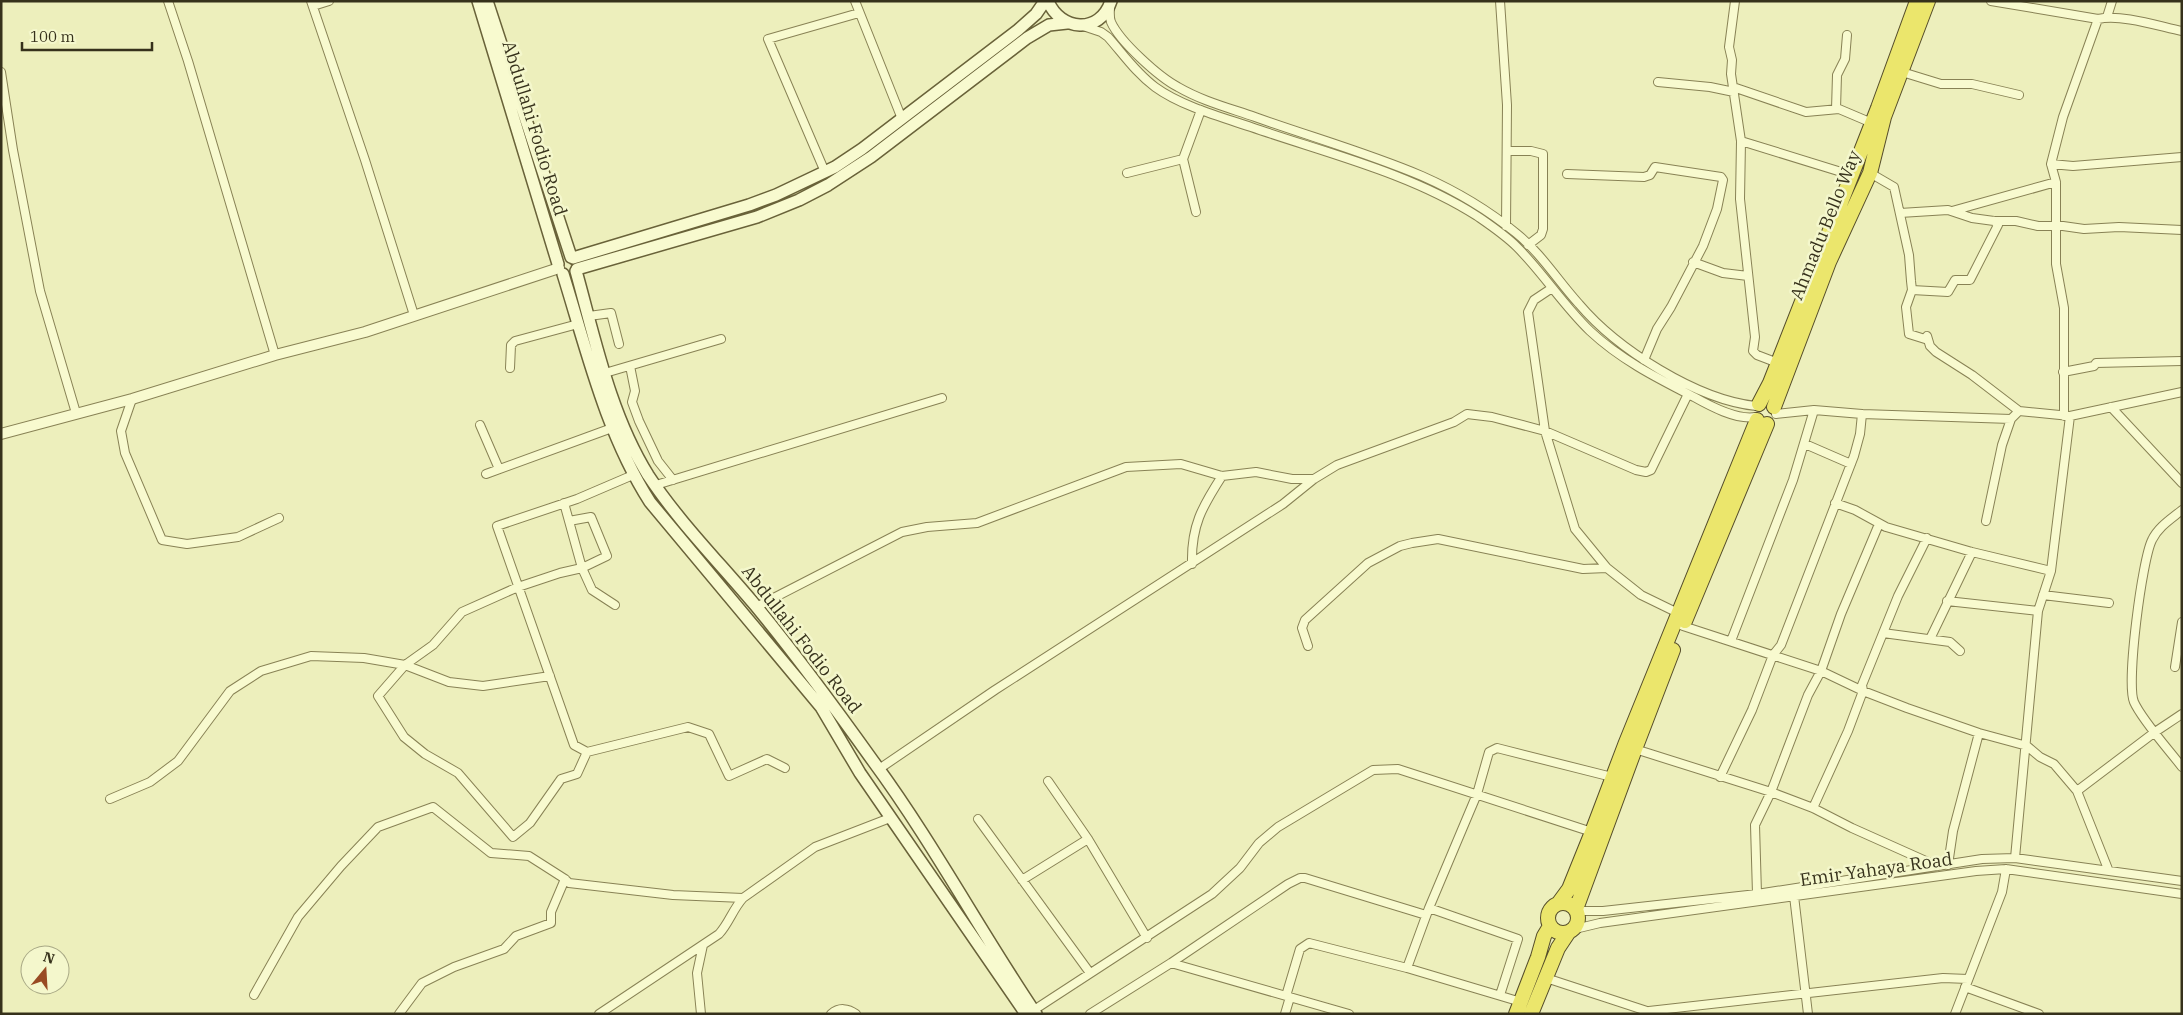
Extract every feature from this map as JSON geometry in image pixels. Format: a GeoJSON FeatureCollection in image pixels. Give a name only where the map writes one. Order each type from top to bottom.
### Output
{"type":"FeatureCollection","features":[{"type":"Feature","properties":{"kind":"highway","name":"Ahmadu Bello Way"},"geometry":{"type":"LineString","coordinates":[[1764,413],[1778,363],[1872,123],[1917,1]]}},
{"type":"Feature","properties":{"kind":"highway","name":"Ahmadu Bello Way"},"geometry":{"type":"LineString","coordinates":[[1764,413],[1829,262],[1870,173],[1884,117],[1928,1]]}},
{"type":"Feature","properties":{"kind":"highway"},"geometry":{"type":"LineString","coordinates":[[1572,931],[1558,933],[1550,926],[1548,916],[1569,889],[1612,777],[1681,619],[1764,413]]}},
{"type":"Feature","properties":{"kind":"highway"},"geometry":{"type":"LineString","coordinates":[[1576,910],[1681,619]]}},
{"type":"Feature","properties":{"kind":"highway"},"geometry":{"type":"LineString","coordinates":[[1531,1014],[1558,948],[1579,920],[1576,910],[1568,904],[1558,904]]}},
{"type":"Feature","properties":{"kind":"highway"},"geometry":{"type":"LineString","coordinates":[[1518,1008],[1540,952],[1544,936],[1550,926]]}},
{"type":"Feature","properties":{"kind":"main road","name":"Abdullahi Fodio Road"},"geometry":{"type":"LineString","coordinates":[[478,1],[560,269],[612,428],[633,475],[650,502],[821,708],[860,773],[890,818],[1032,1012]]}},
{"type":"Feature","properties":{"kind":"main road","name":"Abdullahi Fodio Road"},"geometry":{"type":"LineString","coordinates":[[487,1],[574,264],[615,406],[630,440],[649,475],[674,511],[756,607],[823,692],[879,769],[1032,1012]]}},
{"type":"Feature","properties":{"kind":"main road"},"geometry":{"type":"LineString","coordinates":[[574,264],[749,205],[776,195],[825,172],[862,149],[1018,30],[1036,14],[1046,1],[1052,11],[1067,23]]}},
{"type":"Feature","properties":{"kind":"main road"},"geometry":{"type":"LineString","coordinates":[[574,264],[571,275],[560,269],[563,258],[574,264],[757,217],[799,200],[828,185],[871,157],[1027,38],[1049,25],[1067,23],[1081,26],[1099,19],[1110,3]]}},
{"type":"Feature","properties":{"kind":"street"},"geometry":{"type":"LineString","coordinates":[[168,1],[188,61],[276,355]]}},
{"type":"Feature","properties":{"kind":"street"},"geometry":{"type":"LineString","coordinates":[[328,1],[312,4],[365,160],[414,315]]}},
{"type":"Feature","properties":{"kind":"street"},"geometry":{"type":"LineString","coordinates":[[855,1],[902,119]]}},
{"type":"Feature","properties":{"kind":"street"},"geometry":{"type":"LineString","coordinates":[[1500,1],[1507,105],[1506,226]]}},
{"type":"Feature","properties":{"kind":"street"},"geometry":{"type":"LineString","coordinates":[[1735,1],[1729,47],[1732,60],[1730,74],[1742,141],[1740,199],[1755,337],[1754,351],[1757,355],[1778,363]]}},
{"type":"Feature","properties":{"kind":"street"},"geometry":{"type":"LineString","coordinates":[[2107,17],[2112,1]]}},
{"type":"Feature","properties":{"kind":"street"},"geometry":{"type":"LineString","coordinates":[[1996,2],[2017,3],[2098,19],[2107,17],[2182,31]]}},
{"type":"Feature","properties":{"kind":"street"},"geometry":{"type":"LineString","coordinates":[[1110,3],[1111,21],[1117,30],[1148,66],[1179,88],[1205,100],[1420,176],[1461,196],[1506,226],[1528,245],[1598,325],[1644,360],[1704,391],[1764,413]]}},
{"type":"Feature","properties":{"kind":"street"},"geometry":{"type":"LineString","coordinates":[[825,172],[768,39],[859,13]]}},
{"type":"Feature","properties":{"kind":"street"},"geometry":{"type":"LineString","coordinates":[[2015,858],[2027,746],[2029,689],[2039,614],[2050,570],[2067,416],[2063,372],[2064,308],[2056,264],[2056,182],[2051,164],[2063,117],[2098,19]]}},
{"type":"Feature","properties":{"kind":"street"},"geometry":{"type":"LineString","coordinates":[[1081,26],[1094,29],[1108,37],[1129,63],[1157,88],[1201,110],[1389,174],[1437,193],[1477,217],[1510,241],[1581,322],[1618,354],[1642,370],[1688,394],[1740,417],[1764,413],[1814,410],[1862,414],[2011,419]]}},
{"type":"Feature","properties":{"kind":"street"},"geometry":{"type":"LineString","coordinates":[[1836,109],[1837,75],[1845,58],[1847,35]]}},
{"type":"Feature","properties":{"kind":"street"},"geometry":{"type":"LineString","coordinates":[[1,72],[13,150],[40,291],[76,413]]}},
{"type":"Feature","properties":{"kind":"street"},"geometry":{"type":"LineString","coordinates":[[1902,72],[1941,84],[1972,84],[2019,95]]}},
{"type":"Feature","properties":{"kind":"street"},"geometry":{"type":"LineString","coordinates":[[1658,82],[1734,90],[1806,112],[1845,110],[1872,123]]}},
{"type":"Feature","properties":{"kind":"street"},"geometry":{"type":"LineString","coordinates":[[1196,212],[1183,159],[1201,110]]}},
{"type":"Feature","properties":{"kind":"street"},"geometry":{"type":"LineString","coordinates":[[1742,141],[1852,175]]}},
{"type":"Feature","properties":{"kind":"street"},"geometry":{"type":"LineString","coordinates":[[1508,151],[1543,154],[1543,229],[1540,235],[1528,245]]}},
{"type":"Feature","properties":{"kind":"street"},"geometry":{"type":"LineString","coordinates":[[2051,164],[2073,166],[2182,157]]}},
{"type":"Feature","properties":{"kind":"street"},"geometry":{"type":"LineString","coordinates":[[1127,173],[1183,159]]}},
{"type":"Feature","properties":{"kind":"street"},"geometry":{"type":"LineString","coordinates":[[1567,174],[1644,177],[1650,175],[1655,167],[1721,177],[1723,180],[1717,209],[1703,246],[1671,307],[1657,329],[1644,360]]}},
{"type":"Feature","properties":{"kind":"street"},"geometry":{"type":"LineString","coordinates":[[1870,173],[1894,187],[1909,255],[1912,290],[1906,307],[1909,334],[1925,339],[1927,336],[1930,346],[1936,352],[1972,375],[2019,412],[2067,416],[2182,392]]}},
{"type":"Feature","properties":{"kind":"street"},"geometry":{"type":"LineString","coordinates":[[1900,213],[1952,211],[2056,182]]}},
{"type":"Feature","properties":{"kind":"street"},"geometry":{"type":"LineString","coordinates":[[1952,211],[1972,218],[1994,221],[2016,220],[2038,226],[2063,226],[2084,229],[2119,227],[2182,230]]}},
{"type":"Feature","properties":{"kind":"street"},"geometry":{"type":"LineString","coordinates":[[1912,290],[1948,292],[1955,280],[1970,280],[1998,225],[1994,221]]}},
{"type":"Feature","properties":{"kind":"street"},"geometry":{"type":"LineString","coordinates":[[1693,262],[1723,273],[1748,276]]}},
{"type":"Feature","properties":{"kind":"street"},"geometry":{"type":"LineString","coordinates":[[1,434],[132,399],[276,355],[365,332],[560,269]]}},
{"type":"Feature","properties":{"kind":"street"},"geometry":{"type":"LineString","coordinates":[[1552,288],[1534,300],[1528,312],[1545,430],[1575,529],[1607,568],[1641,595],[1681,619],[1731,642],[1821,671],[1863,690],[1979,733],[2027,746],[2040,757],[2054,764],[2077,791],[2108,870]]}},
{"type":"Feature","properties":{"kind":"street"},"geometry":{"type":"LineString","coordinates":[[589,316],[611,313],[619,344]]}},
{"type":"Feature","properties":{"kind":"street"},"geometry":{"type":"LineString","coordinates":[[510,368],[511,345],[515,341],[578,324]]}},
{"type":"Feature","properties":{"kind":"street"},"geometry":{"type":"LineString","coordinates":[[605,373],[721,339]]}},
{"type":"Feature","properties":{"kind":"street"},"geometry":{"type":"LineString","coordinates":[[2063,372],[2094,366],[2096,363],[2182,361]]}},
{"type":"Feature","properties":{"kind":"street"},"geometry":{"type":"LineString","coordinates":[[630,366],[635,391],[632,402],[639,421],[658,461],[673,480]]}},
{"type":"Feature","properties":{"kind":"street"},"geometry":{"type":"LineString","coordinates":[[879,769],[994,690],[1283,504],[1314,479],[1337,465],[1454,422],[1467,414],[1492,416],[1545,430],[1636,470],[1646,472],[1651,470],[1688,394]]}},
{"type":"Feature","properties":{"kind":"street"},"geometry":{"type":"LineString","coordinates":[[656,485],[942,398]]}},
{"type":"Feature","properties":{"kind":"street"},"geometry":{"type":"LineString","coordinates":[[132,399],[121,431],[125,453],[162,540],[187,544],[238,537],[279,518]]}},
{"type":"Feature","properties":{"kind":"street"},"geometry":{"type":"LineString","coordinates":[[2111,407],[2182,483]]}},
{"type":"Feature","properties":{"kind":"street"},"geometry":{"type":"LineString","coordinates":[[1731,642],[1805,444],[1814,410]]}},
{"type":"Feature","properties":{"kind":"street"},"geometry":{"type":"LineString","coordinates":[[1986,521],[2002,445],[2011,419],[2019,412]]}},
{"type":"Feature","properties":{"kind":"street"},"geometry":{"type":"LineString","coordinates":[[1720,777],[1786,632],[1850,464],[1860,434],[1862,414]]}},
{"type":"Feature","properties":{"kind":"street"},"geometry":{"type":"LineString","coordinates":[[480,425],[499,469]]}},
{"type":"Feature","properties":{"kind":"street"},"geometry":{"type":"LineString","coordinates":[[486,474],[612,428]]}},
{"type":"Feature","properties":{"kind":"street"},"geometry":{"type":"LineString","coordinates":[[1805,444],[1850,464]]}},
{"type":"Feature","properties":{"kind":"street"},"geometry":{"type":"LineString","coordinates":[[756,607],[902,532],[927,527],[977,524],[1126,467],[1181,464],[1222,476],[1256,472],[1292,480],[1314,479]]}},
{"type":"Feature","properties":{"kind":"street"},"geometry":{"type":"LineString","coordinates":[[633,475],[564,503],[497,526],[574,745],[587,752],[688,727],[709,734],[729,776],[767,758],[785,768]]}},
{"type":"Feature","properties":{"kind":"street"},"geometry":{"type":"LineString","coordinates":[[1192,564],[1191,542],[1202,507],[1222,476]]}},
{"type":"Feature","properties":{"kind":"street"},"geometry":{"type":"LineString","coordinates":[[564,503],[582,568],[592,590],[615,605]]}},
{"type":"Feature","properties":{"kind":"street"},"geometry":{"type":"LineString","coordinates":[[1835,503],[1855,510],[1879,524],[1900,532],[1972,552],[2050,570]]}},
{"type":"Feature","properties":{"kind":"street"},"geometry":{"type":"LineString","coordinates":[[2182,510],[2158,530],[2148,550],[2138,612],[2131,690],[2134,703],[2182,767]]}},
{"type":"Feature","properties":{"kind":"street"},"geometry":{"type":"LineString","coordinates":[[569,521],[591,517],[607,556],[582,568],[560,572],[518,587],[462,612],[433,645],[405,665],[378,696],[404,737],[425,754],[458,773],[513,837],[530,823],[561,779],[578,774],[587,752]]}},
{"type":"Feature","properties":{"kind":"street"},"geometry":{"type":"LineString","coordinates":[[1757,894],[1755,825],[1771,792],[1808,695],[1821,671],[1841,614],[1879,524]]}},
{"type":"Feature","properties":{"kind":"street"},"geometry":{"type":"LineString","coordinates":[[1813,808],[1848,731],[1863,690],[1862,685],[1882,633],[1927,538]]}},
{"type":"Feature","properties":{"kind":"street"},"geometry":{"type":"LineString","coordinates":[[1308,646],[1302,628],[1305,620],[1368,563],[1400,546],[1438,539],[1583,569],[1607,568]]}},
{"type":"Feature","properties":{"kind":"street"},"geometry":{"type":"LineString","coordinates":[[1930,639],[1947,600],[1972,552]]}},
{"type":"Feature","properties":{"kind":"street"},"geometry":{"type":"LineString","coordinates":[[2043,595],[2109,603]]}},
{"type":"Feature","properties":{"kind":"street"},"geometry":{"type":"LineString","coordinates":[[1947,600],[2039,614]]}},
{"type":"Feature","properties":{"kind":"street"},"geometry":{"type":"LineString","coordinates":[[2024,786],[2039,614]]}},
{"type":"Feature","properties":{"kind":"street"},"geometry":{"type":"LineString","coordinates":[[2175,667],[2182,622]]}},
{"type":"Feature","properties":{"kind":"street"},"geometry":{"type":"LineString","coordinates":[[1882,633],[1950,642],[1960,652]]}},
{"type":"Feature","properties":{"kind":"street"},"geometry":{"type":"LineString","coordinates":[[110,799],[150,782],[178,761],[230,690],[261,671],[311,656],[364,658],[405,665],[449,682],[483,686],[550,676]]}},
{"type":"Feature","properties":{"kind":"street"},"geometry":{"type":"LineString","coordinates":[[2077,791],[2182,714]]}},
{"type":"Feature","properties":{"kind":"street"},"geometry":{"type":"LineString","coordinates":[[1948,864],[1953,831],[1979,733]]}},
{"type":"Feature","properties":{"kind":"street"},"geometry":{"type":"LineString","coordinates":[[1407,968],[1427,912],[1477,794],[1489,752],[1497,748],[1612,777]]}},
{"type":"Feature","properties":{"kind":"street"},"geometry":{"type":"LineString","coordinates":[[1634,749],[1771,792],[1813,808],[1938,867]]}},
{"type":"Feature","properties":{"kind":"street"},"geometry":{"type":"LineString","coordinates":[[1032,1012],[1212,894],[1230,879],[1268,834],[1373,770],[1398,768],[1592,832]]}},
{"type":"Feature","properties":{"kind":"street"},"geometry":{"type":"LineString","coordinates":[[1048,782],[1088,839],[1147,938]]}},
{"type":"Feature","properties":{"kind":"street"},"geometry":{"type":"LineString","coordinates":[[254,995],[298,917],[341,866],[378,827],[433,807],[492,853],[529,856],[569,883],[635,891],[743,898]]}},
{"type":"Feature","properties":{"kind":"street"},"geometry":{"type":"LineString","coordinates":[[599,1014],[719,934],[727,925],[736,906],[743,898],[815,847],[890,818]]}},
{"type":"Feature","properties":{"kind":"street"},"geometry":{"type":"LineString","coordinates":[[978,819],[1090,973]]}},
{"type":"Feature","properties":{"kind":"street"},"geometry":{"type":"LineString","coordinates":[[1022,880],[1088,839]]}},
{"type":"Feature","properties":{"kind":"street","name":"Emir Yahaya Road"},"geometry":{"type":"LineString","coordinates":[[1576,910],[1603,911],[1757,894],[1982,859],[2015,858],[2182,881]]}},
{"type":"Feature","properties":{"kind":"street"},"geometry":{"type":"LineString","coordinates":[[1955,1014],[2002,892],[2006,869]]}},
{"type":"Feature","properties":{"kind":"street","name":"Emir Yahaya Road"},"geometry":{"type":"LineString","coordinates":[[1572,931],[1600,923],[1976,870],[2006,869],[2182,894]]}},
{"type":"Feature","properties":{"kind":"street"},"geometry":{"type":"LineString","coordinates":[[1090,1014],[1300,878],[1518,938],[1500,995]]}},
{"type":"Feature","properties":{"kind":"street"},"geometry":{"type":"LineString","coordinates":[[399,1014],[422,983],[454,968],[504,949],[516,936],[551,923],[552,912],[565,879]]}},
{"type":"Feature","properties":{"kind":"street"},"geometry":{"type":"LineString","coordinates":[[1794,896],[1808,1014]]}},
{"type":"Feature","properties":{"kind":"street"},"geometry":{"type":"LineString","coordinates":[[1284,1014],[1300,949],[1309,943],[1407,968],[1500,995],[1518,1008]]}},
{"type":"Feature","properties":{"kind":"street"},"geometry":{"type":"LineString","coordinates":[[700,1014],[697,973],[702,945]]}},
{"type":"Feature","properties":{"kind":"street"},"geometry":{"type":"LineString","coordinates":[[1171,963],[1349,1014]]}},
{"type":"Feature","properties":{"kind":"street"},"geometry":{"type":"LineString","coordinates":[[1546,978],[1652,1012],[1806,992],[1943,978],[1966,983],[2039,1014]]}},
{"type":"Feature","properties":{"kind":"street"},"geometry":{"type":"LineString","coordinates":[[831,1014],[842,1009],[856,1014]]}}]}
